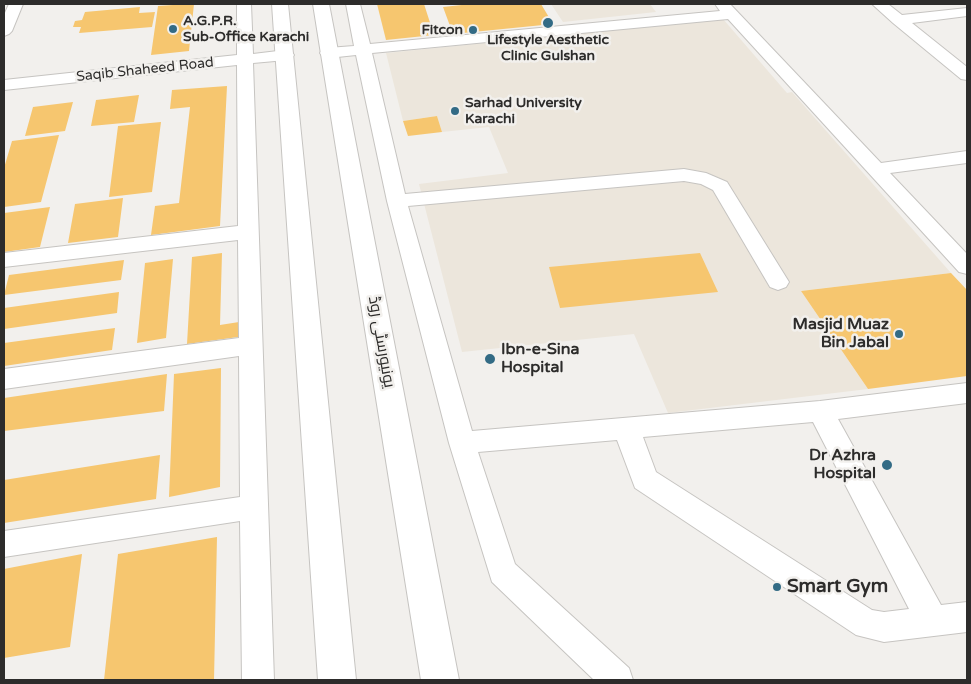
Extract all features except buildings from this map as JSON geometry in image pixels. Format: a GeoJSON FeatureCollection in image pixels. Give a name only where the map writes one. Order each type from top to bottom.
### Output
{"type":"FeatureCollection","features":[{"type":"Feature","properties":{"kind":"main road"},"geometry":{"type":"LineString","coordinates":[[280,4],[286,55],[293,173],[338,680]]}},
{"type":"Feature","properties":{"kind":"main road","name":"یونیورسٹی روڈ"},"geometry":{"type":"LineString","coordinates":[[321,4],[328,53],[440,680]]}},
{"type":"Feature","properties":{"kind":"street"},"geometry":{"type":"LineString","coordinates":[[4,31],[16,4]]}},
{"type":"Feature","properties":{"kind":"street"},"geometry":{"type":"LineString","coordinates":[[244,4],[258,680]]}},
{"type":"Feature","properties":{"kind":"street"},"geometry":{"type":"LineString","coordinates":[[353,4],[397,201],[462,443],[503,572],[617,680]]}},
{"type":"Feature","properties":{"kind":"street"},"geometry":{"type":"LineString","coordinates":[[879,4],[967,75]]}},
{"type":"Feature","properties":{"kind":"street"},"geometry":{"type":"LineString","coordinates":[[328,53],[726,9],[967,267]]}},
{"type":"Feature","properties":{"kind":"street"},"geometry":{"type":"LineString","coordinates":[[898,20],[967,12]]}},
{"type":"Feature","properties":{"kind":"street","name":"Saqib Shaheed Road"},"geometry":{"type":"LineString","coordinates":[[4,85],[286,55]]}},
{"type":"Feature","properties":{"kind":"street"},"geometry":{"type":"LineString","coordinates":[[876,169],[967,157]]}},
{"type":"Feature","properties":{"kind":"street"},"geometry":{"type":"LineString","coordinates":[[397,201],[684,175],[706,179],[720,186],[778,282]]}},
{"type":"Feature","properties":{"kind":"street"},"geometry":{"type":"LineString","coordinates":[[4,260],[249,232]]}},
{"type":"Feature","properties":{"kind":"street"},"geometry":{"type":"LineString","coordinates":[[4,379],[251,345]]}},
{"type":"Feature","properties":{"kind":"street"},"geometry":{"type":"LineString","coordinates":[[462,443],[820,411],[967,393]]}},
{"type":"Feature","properties":{"kind":"street"},"geometry":{"type":"LineString","coordinates":[[820,411],[932,620]]}},
{"type":"Feature","properties":{"kind":"street"},"geometry":{"type":"LineString","coordinates":[[626,428],[646,480],[867,624],[884,626],[967,617]]}},
{"type":"Feature","properties":{"kind":"street"},"geometry":{"type":"LineString","coordinates":[[4,544],[254,507]]}},
{"type":"Feature","properties":{"kind":"shaded area"},"geometry":{"type":"Polygon","coordinates":[[[551,4],[650,4],[656,12],[563,22],[551,4]]]}},
{"type":"Feature","properties":{"kind":"shaded area"},"geometry":{"type":"Polygon","coordinates":[[[723,19],[787,93],[792,92],[951,273],[801,291],[868,389],[668,413],[634,334],[462,352],[419,184],[508,173],[489,127],[442,132],[437,116],[403,121],[386,53],[723,19]]]}},
{"type":"Feature","properties":{"kind":"place","name":"Lifestyle Aesthetic Clinic Gulshan"},"geometry":{"type":"Point","coordinates":[548,23]}},
{"type":"Feature","properties":{"kind":"place","name":"A.G.P.R. Sub-Office Karachi"},"geometry":{"type":"Point","coordinates":[173,29]}},
{"type":"Feature","properties":{"kind":"place","name":"Fitcon"},"geometry":{"type":"Point","coordinates":[473,30]}},
{"type":"Feature","properties":{"kind":"place","name":"Sarhad University Karachi"},"geometry":{"type":"Point","coordinates":[455,111]}},
{"type":"Feature","properties":{"kind":"place","name":"Masjid Muaz Bin Jabal"},"geometry":{"type":"Point","coordinates":[899,334]}},
{"type":"Feature","properties":{"kind":"place","name":"Ibn-e-Sina Hospital"},"geometry":{"type":"Point","coordinates":[490,359]}},
{"type":"Feature","properties":{"kind":"place","name":"Dr Azhra Hospital"},"geometry":{"type":"Point","coordinates":[887,465]}},
{"type":"Feature","properties":{"kind":"place","name":"Smart Gym"},"geometry":{"type":"Point","coordinates":[777,587]}}]}
